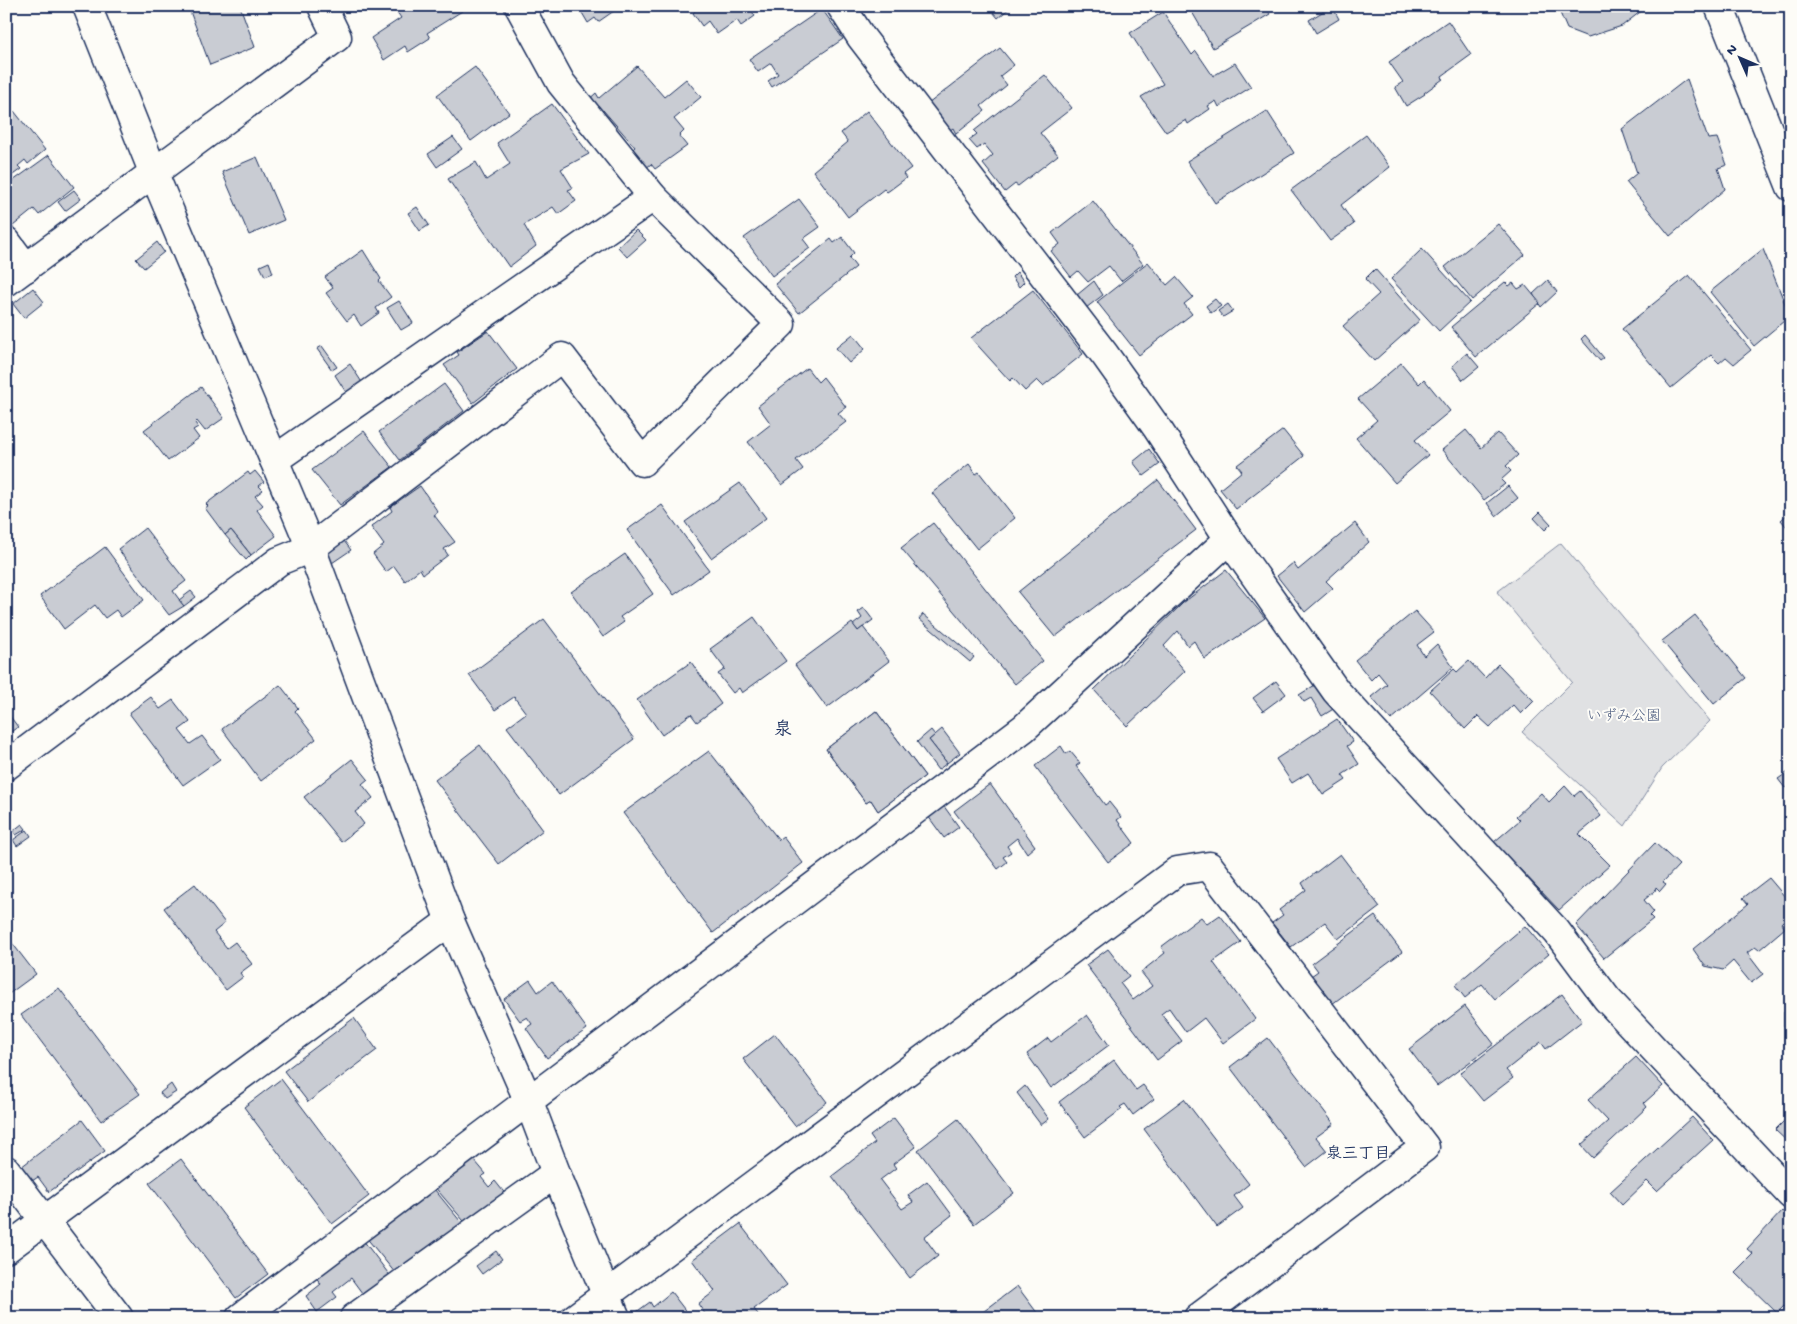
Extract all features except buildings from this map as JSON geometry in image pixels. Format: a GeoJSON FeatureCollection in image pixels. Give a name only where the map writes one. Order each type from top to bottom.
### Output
{"type":"FeatureCollection","features":[{"type":"Feature","properties":{"kind":"main road"},"geometry":{"type":"LineString","coordinates":[[87,6],[154,174],[311,548],[450,921],[530,1102],[556,1173],[612,1307]]}},
{"type":"Feature","properties":{"kind":"main road"},"geometry":{"type":"LineString","coordinates":[[6,241],[16,275],[154,174],[268,86],[337,37],[322,6]]}},
{"type":"Feature","properties":{"kind":"main road"},"geometry":{"type":"LineString","coordinates":[[6,766],[279,561],[311,548],[562,357],[642,462],[781,324],[653,197],[561,83],[519,6]]}},
{"type":"Feature","properties":{"kind":"main road"},"geometry":{"type":"LineString","coordinates":[[841,6],[861,37],[1106,355],[1157,428],[1229,539],[1336,691],[1557,932],[1607,998],[1791,1195]]}},
{"type":"Feature","properties":{"kind":"main road"},"geometry":{"type":"LineString","coordinates":[[1719,6],[1791,187]]}},
{"type":"Feature","properties":{"kind":"main road"},"geometry":{"type":"LineString","coordinates":[[274,460],[653,197]]}},
{"type":"Feature","properties":{"kind":"main road"},"geometry":{"type":"LineString","coordinates":[[240,1318],[530,1102],[1024,728],[1229,539]]}},
{"type":"Feature","properties":{"kind":"main road"},"geometry":{"type":"LineString","coordinates":[[575,1318],[612,1307],[1177,871],[1209,866],[1425,1147],[1198,1318]]}},
{"type":"Feature","properties":{"kind":"main road"},"geometry":{"type":"LineString","coordinates":[[6,1249],[450,921]]}},
{"type":"Feature","properties":{"kind":"main road"},"geometry":{"type":"LineString","coordinates":[[6,1170],[119,1318]]}},
{"type":"Feature","properties":{"kind":"main road"},"geometry":{"type":"LineString","coordinates":[[354,1318],[556,1173]]}},
{"type":"Feature","properties":{"kind":"green space","name":"いずみ公園"},"geometry":{"type":"Polygon","coordinates":[[[1561,543],[1710,721],[1662,768],[1625,826],[1522,732],[1572,682],[1497,592],[1561,543]]]}},
{"type":"Feature","properties":{"kind":"district","name":"泉"},"geometry":{"type":"Point","coordinates":[783,730]}},
{"type":"Feature","properties":{"kind":"district","name":"泉三丁目"},"geometry":{"type":"Point","coordinates":[1358,1155]}}]}
